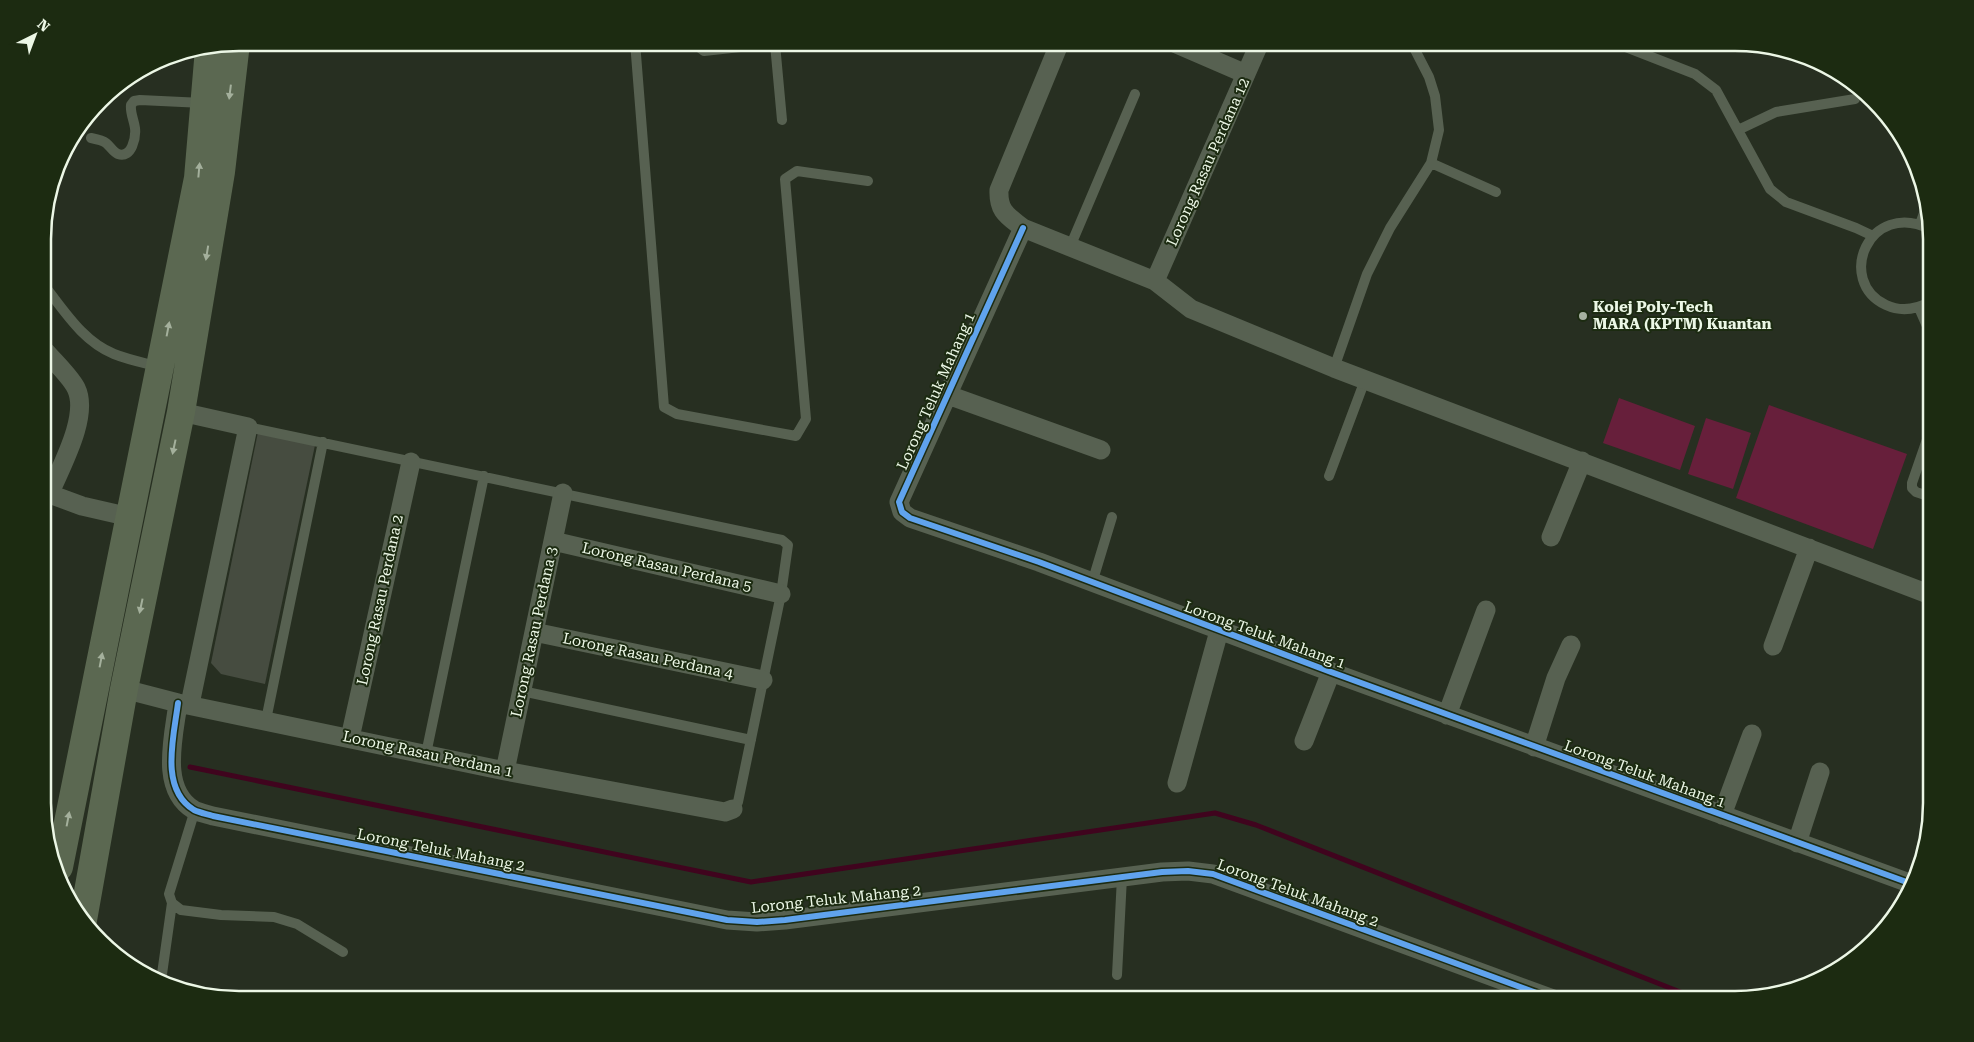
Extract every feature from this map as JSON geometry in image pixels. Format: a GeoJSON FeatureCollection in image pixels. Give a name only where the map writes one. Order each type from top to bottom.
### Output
{"type":"FeatureCollection","features":[{"type":"Feature","properties":{"kind":"highway"},"geometry":{"type":"LineString","coordinates":[[85,910],[124,690],[181,412],[221,172],[235,51]]}},
{"type":"Feature","properties":{"kind":"highway"},"geometry":{"type":"LineString","coordinates":[[60,860],[198,178],[208,54]]}},
{"type":"Feature","properties":{"kind":"street"},"geometry":{"type":"LineString","coordinates":[[1056,51],[999,190],[999,203],[1006,215],[1023,228],[1155,281],[1191,309],[1334,368],[1923,592]]}},
{"type":"Feature","properties":{"kind":"street"},"geometry":{"type":"LineString","coordinates":[[1193,51],[1246,74]]}},
{"type":"Feature","properties":{"kind":"street","name":"Lorong Rasau Perdana 12"},"geometry":{"type":"LineString","coordinates":[[1155,281],[1256,51]]}},
{"type":"Feature","properties":{"kind":"street","name":"Lorong Teluk Mahang 1"},"geometry":{"type":"LineString","coordinates":[[1023,228],[899,502],[902,512],[910,518],[1039,562],[1219,631],[1905,881]]}},
{"type":"Feature","properties":{"kind":"street"},"geometry":{"type":"LineString","coordinates":[[51,358],[76,387],[81,414],[51,482]]}},
{"type":"Feature","properties":{"kind":"street"},"geometry":{"type":"LineString","coordinates":[[948,395],[1101,450]]}},
{"type":"Feature","properties":{"kind":"street"},"geometry":{"type":"LineString","coordinates":[[181,412],[248,427],[171,763],[174,782],[183,800],[195,810]]}},
{"type":"Feature","properties":{"kind":"street"},"geometry":{"type":"LineString","coordinates":[[1551,537],[1582,461]]}},
{"type":"Feature","properties":{"kind":"street","name":"Lorong Rasau Perdana 2"},"geometry":{"type":"LineString","coordinates":[[350,738],[411,462]]}},
{"type":"Feature","properties":{"kind":"street","name":"Lorong Rasau Perdana 3"},"geometry":{"type":"LineString","coordinates":[[505,771],[563,493]]}},
{"type":"Feature","properties":{"kind":"street"},"geometry":{"type":"LineString","coordinates":[[51,495],[130,517]]}},
{"type":"Feature","properties":{"kind":"street","name":"Lorong Rasau Perdana 5"},"geometry":{"type":"LineString","coordinates":[[553,541],[781,594]]}},
{"type":"Feature","properties":{"kind":"street"},"geometry":{"type":"LineString","coordinates":[[1773,646],[1809,548]]}},
{"type":"Feature","properties":{"kind":"street"},"geometry":{"type":"LineString","coordinates":[[1447,715],[1486,610]]}},
{"type":"Feature","properties":{"kind":"street"},"geometry":{"type":"LineString","coordinates":[[1178,784],[1219,631]]}},
{"type":"Feature","properties":{"kind":"street","name":"Lorong Rasau Perdana 4"},"geometry":{"type":"LineString","coordinates":[[534,632],[763,680]]}},
{"type":"Feature","properties":{"kind":"street"},"geometry":{"type":"LineString","coordinates":[[1534,747],[1556,678],[1571,645]]}},
{"type":"Feature","properties":{"kind":"street"},"geometry":{"type":"LineString","coordinates":[[1304,741],[1331,672]]}},
{"type":"Feature","properties":{"kind":"street","name":"Lorong Rasau Perdana 1"},"geometry":{"type":"LineString","coordinates":[[124,690],[505,771],[725,812],[733,809]]}},
{"type":"Feature","properties":{"kind":"street"},"geometry":{"type":"LineString","coordinates":[[1722,815],[1752,734]]}},
{"type":"Feature","properties":{"kind":"street"},"geometry":{"type":"LineString","coordinates":[[1797,842],[1820,772]]}},
{"type":"Feature","properties":{"kind":"street","name":"Lorong Teluk Mahang 2"},"geometry":{"type":"LineString","coordinates":[[195,810],[232,820],[734,921],[786,920],[1122,877],[1188,871],[1213,874],[1530,991]]}},
{"type":"Feature","properties":{"kind":"lane"},"geometry":{"type":"LineString","coordinates":[[636,51],[664,406],[678,414],[796,436],[806,419],[785,179],[797,171],[868,181]]}},
{"type":"Feature","properties":{"kind":"lane"},"geometry":{"type":"LineString","coordinates":[[780,51],[782,120]]}},
{"type":"Feature","properties":{"kind":"lane"},"geometry":{"type":"LineString","coordinates":[[1334,368],[1367,274],[1390,228],[1431,163],[1439,130],[1435,96],[1429,77],[1416,51]]}},
{"type":"Feature","properties":{"kind":"lane"},"geometry":{"type":"LineString","coordinates":[[1637,51],[1695,74],[1716,90],[1770,189],[1786,202],[1873,236]]}},
{"type":"Feature","properties":{"kind":"lane"},"geometry":{"type":"LineString","coordinates":[[1070,247],[1135,94]]}},
{"type":"Feature","properties":{"kind":"lane"},"geometry":{"type":"LineString","coordinates":[[1738,130],[1776,112],[1855,99]]}},
{"type":"Feature","properties":{"kind":"lane"},"geometry":{"type":"LineString","coordinates":[[91,138],[104,142],[116,153],[125,154],[134,143],[135,128],[130,111],[131,104],[140,100],[204,103]]}},
{"type":"Feature","properties":{"kind":"lane"},"geometry":{"type":"LineString","coordinates":[[1431,163],[1496,192]]}},
{"type":"Feature","properties":{"kind":"lane"},"geometry":{"type":"LineString","coordinates":[[1921,220],[1920,224],[1894,223],[1883,228],[1873,236],[1866,246],[1862,259],[1862,271],[1868,289],[1882,303],[1893,308],[1906,310],[1923,306]]}},
{"type":"Feature","properties":{"kind":"lane"},"geometry":{"type":"LineString","coordinates":[[51,294],[82,333],[98,346],[114,354],[160,368]]}},
{"type":"Feature","properties":{"kind":"lane"},"geometry":{"type":"LineString","coordinates":[[1919,308],[1923,317]]}},
{"type":"Feature","properties":{"kind":"lane"},"geometry":{"type":"LineString","coordinates":[[1330,476],[1365,380]]}},
{"type":"Feature","properties":{"kind":"lane"},"geometry":{"type":"LineString","coordinates":[[248,427],[782,540],[788,545],[781,594],[738,802],[733,809]]}},
{"type":"Feature","properties":{"kind":"lane"},"geometry":{"type":"LineString","coordinates":[[266,720],[323,442]]}},
{"type":"Feature","properties":{"kind":"lane"},"geometry":{"type":"LineString","coordinates":[[1923,451],[1912,483],[1912,488],[1923,494]]}},
{"type":"Feature","properties":{"kind":"lane"},"geometry":{"type":"LineString","coordinates":[[426,754],[484,476]]}},
{"type":"Feature","properties":{"kind":"lane"},"geometry":{"type":"LineString","coordinates":[[1092,583],[1112,517]]}},
{"type":"Feature","properties":{"kind":"lane"},"geometry":{"type":"LineString","coordinates":[[522,691],[751,740]]}},
{"type":"Feature","properties":{"kind":"lane"},"geometry":{"type":"LineString","coordinates":[[162,974],[172,903],[169,894],[195,810]]}},
{"type":"Feature","properties":{"kind":"lane"},"geometry":{"type":"LineString","coordinates":[[1118,975],[1122,877]]}},
{"type":"Feature","properties":{"kind":"lane"},"geometry":{"type":"LineString","coordinates":[[172,903],[181,910],[213,914],[274,917],[297,924],[343,952]]}},
{"type":"Feature","properties":{"kind":"shaded area"},"geometry":{"type":"Polygon","coordinates":[[[1619,398],[1695,426],[1680,470],[1603,443],[1619,398]]]}},
{"type":"Feature","properties":{"kind":"shaded area"},"geometry":{"type":"Polygon","coordinates":[[[1769,405],[1907,454],[1873,549],[1736,498],[1769,405]]]}},
{"type":"Feature","properties":{"kind":"shaded area"},"geometry":{"type":"Polygon","coordinates":[[[1706,418],[1751,433],[1733,489],[1688,474],[1706,418]]]}},
{"type":"Feature","properties":{"kind":"building"},"geometry":{"type":"Polygon","coordinates":[[[258,432],[315,445],[265,684],[221,674],[211,663],[258,432]]]}},
{"type":"Feature","properties":{"kind":"waterway"},"geometry":{"type":"LineString","coordinates":[[190,767],[751,882],[1215,813],[1256,825],[1678,991]]}},
{"type":"Feature","properties":{"kind":"cycle path"},"geometry":{"type":"LineString","coordinates":[[1023,228],[899,502],[902,512],[910,518],[1039,562],[1331,672],[1905,881]]}},
{"type":"Feature","properties":{"kind":"cycle path"},"geometry":{"type":"LineString","coordinates":[[178,703],[171,761],[176,789],[183,801],[194,810],[213,816],[727,920],[757,922],[1162,872],[1188,871],[1213,874],[1531,991]]}},
{"type":"Feature","properties":{"kind":"place","name":"Kolej Poly-Tech MARA (KPTM) Kuantan"},"geometry":{"type":"Point","coordinates":[1583,316]}}]}
